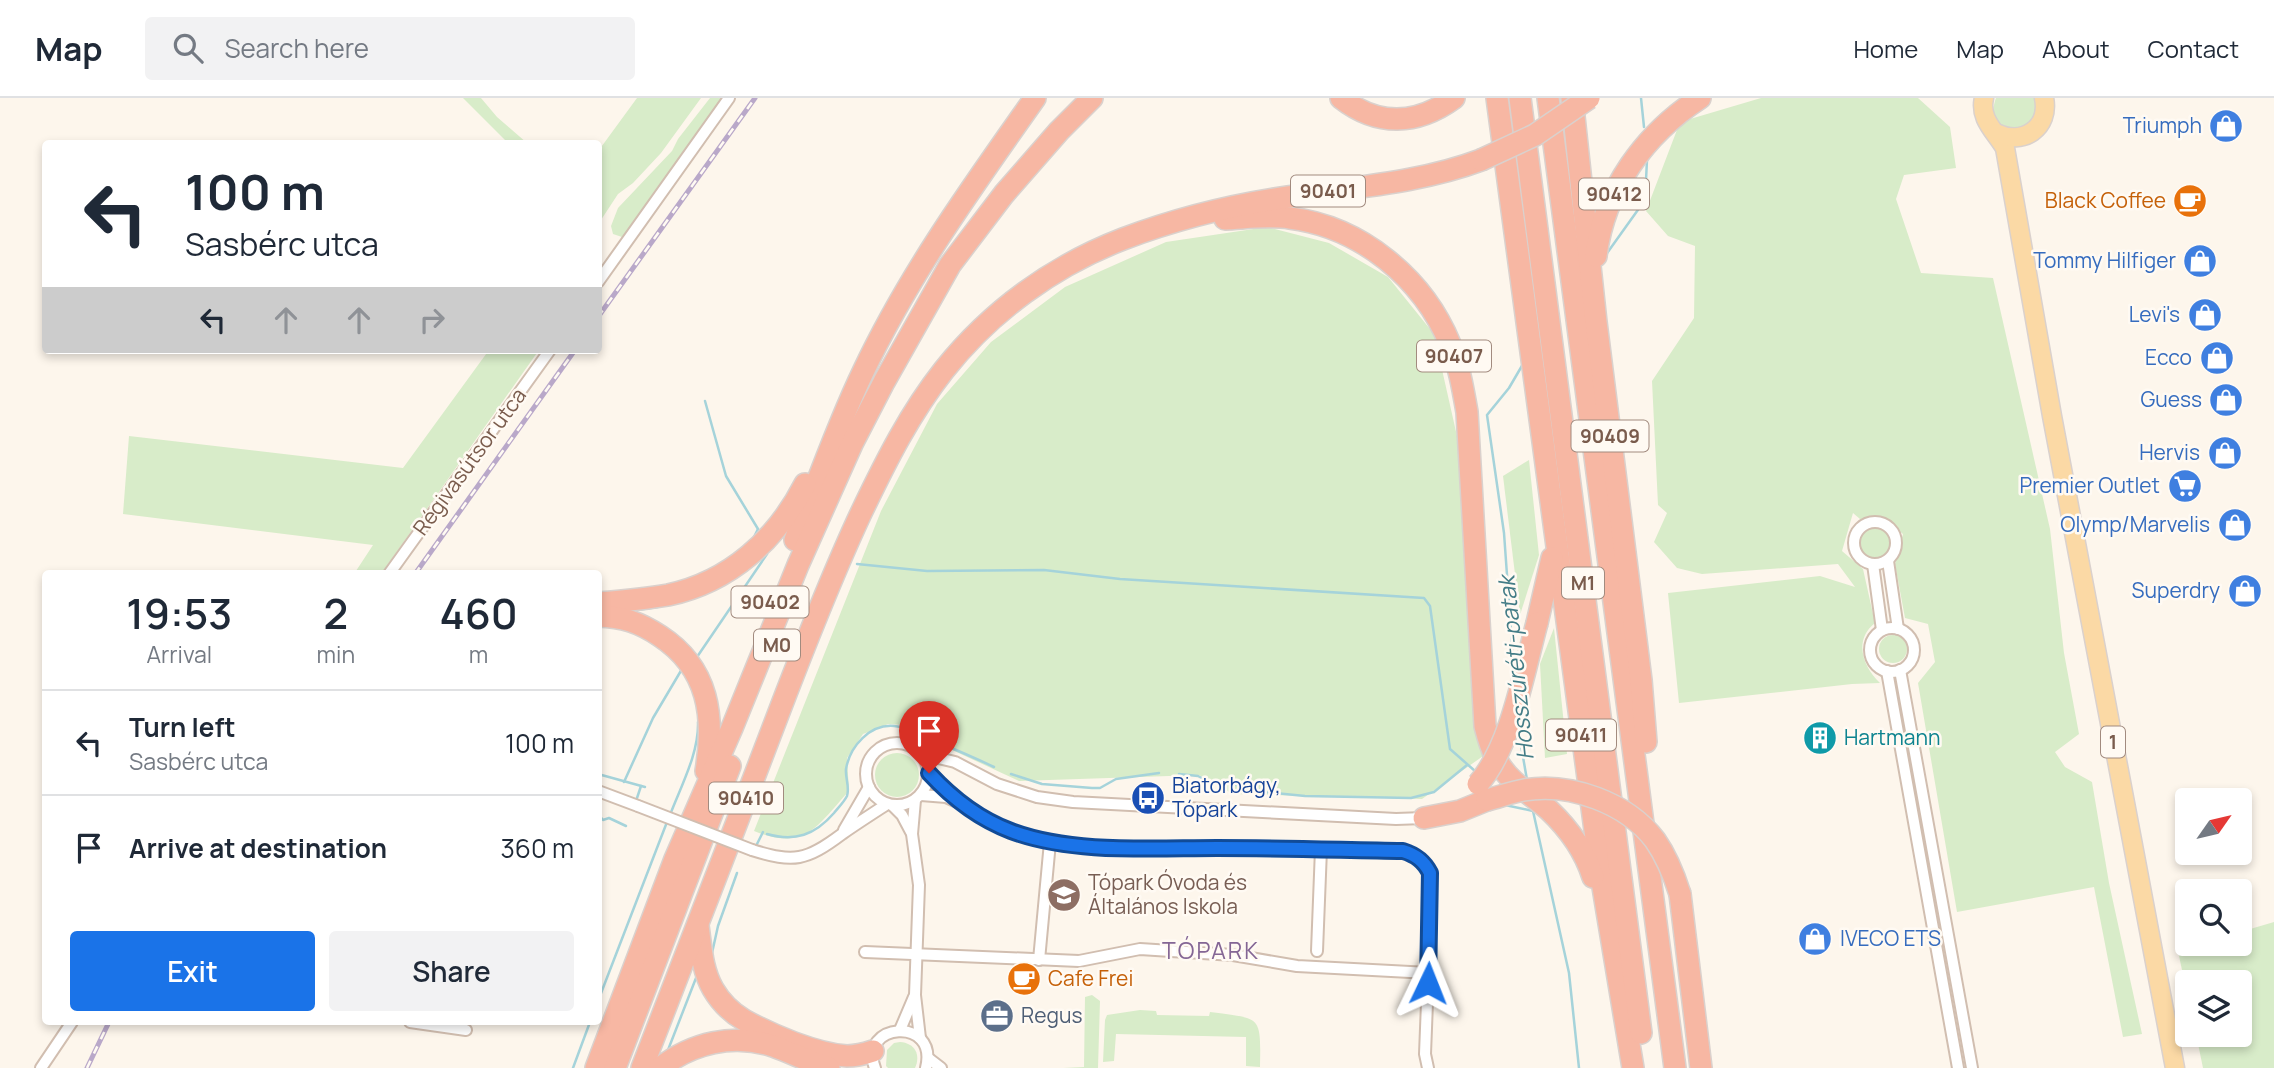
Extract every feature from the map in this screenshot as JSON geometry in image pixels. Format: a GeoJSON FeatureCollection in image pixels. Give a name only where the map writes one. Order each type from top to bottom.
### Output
{"type":"FeatureCollection","features":[{"type":"Feature","properties":{"kind":"highway","name":"90402"},"geometry":{"type":"LineString","coordinates":[[711,776],[729,716],[837,432],[863,372],[904,293],[951,217],[1035,98]]}},
{"type":"Feature","properties":{"kind":"highway","name":"M0"},"geometry":{"type":"LineString","coordinates":[[596,1068],[671,871],[798,565],[852,444],[913,326],[950,265],[1004,194],[1092,98]]}},
{"type":"Feature","properties":{"kind":"highway"},"geometry":{"type":"LineString","coordinates":[[1341,98],[1363,112],[1395,119],[1428,114],[1454,98]]}},
{"type":"Feature","properties":{"kind":"highway","name":"90411"},"geometry":{"type":"LineString","coordinates":[[1497,98],[1610,932],[1633,1068]]}},
{"type":"Feature","properties":{"kind":"highway","name":"M1"},"geometry":{"type":"LineString","coordinates":[[1520,98],[1645,1068]]}},
{"type":"Feature","properties":{"kind":"highway","name":"M1"},"geometry":{"type":"LineString","coordinates":[[1548,98],[1675,1068]]}},
{"type":"Feature","properties":{"kind":"highway","name":"90409"},"geometry":{"type":"LineString","coordinates":[[1572,98],[1595,321],[1641,680],[1654,849],[1653,895]]}},
{"type":"Feature","properties":{"kind":"highway","name":"90401"},"geometry":{"type":"LineString","coordinates":[[892,450],[925,396],[978,331],[1033,286],[1073,262],[1123,239],[1174,221],[1249,204],[1431,176],[1481,160],[1535,135],[1589,98]]}},
{"type":"Feature","properties":{"kind":"highway","name":"90412"},"geometry":{"type":"LineString","coordinates":[[1595,321],[1599,236],[1615,191],[1623,175],[1652,137],[1676,114],[1700,98]]}},
{"type":"Feature","properties":{"kind":"highway","name":"90407"},"geometry":{"type":"LineString","coordinates":[[1174,221],[1278,216],[1335,228],[1363,243],[1395,267],[1421,293],[1431,308],[1451,345],[1466,412],[1485,726],[1497,761],[1512,780],[1547,809],[1571,835],[1582,852],[1591,870],[1610,932]]}},
{"type":"Feature","properties":{"kind":"highway","name":"M0"},"geometry":{"type":"LineString","coordinates":[[615,1068],[807,573],[859,458],[971,239]]}},
{"type":"Feature","properties":{"kind":"highway"},"geometry":{"type":"LineString","coordinates":[[602,603],[640,600],[694,588],[720,576],[760,548],[785,519],[822,449],[837,432]]}},
{"type":"Feature","properties":{"kind":"highway","name":"90410"},"geometry":{"type":"LineString","coordinates":[[642,1068],[840,558],[892,450]]}},
{"type":"Feature","properties":{"kind":"highway"},"geometry":{"type":"LineString","coordinates":[[1483,792],[1514,705],[1555,538]]}},
{"type":"Feature","properties":{"kind":"highway"},"geometry":{"type":"LineString","coordinates":[[602,616],[623,617],[641,624],[682,653],[694,669],[703,687],[710,714],[710,749],[701,801]]}},
{"type":"Feature","properties":{"kind":"highway"},"geometry":{"type":"LineString","coordinates":[[1424,818],[1462,797],[1483,792],[1542,788],[1593,797],[1639,823],[1671,866],[1680,894],[1701,1068]]}},
{"type":"Feature","properties":{"kind":"highway"},"geometry":{"type":"LineString","coordinates":[[698,923],[701,952],[712,987],[721,1000],[742,1019],[781,1037],[820,1050],[874,1059]]}},
{"type":"Feature","properties":{"kind":"highway"},"geometry":{"type":"LineString","coordinates":[[660,1068],[677,1055],[699,1045],[725,1040],[766,1044],[829,1068]]}},
{"type":"Feature","properties":{"kind":"main road","name":"1"},"geometry":{"type":"LineString","coordinates":[[1984,98],[1985,120],[2005,148],[2175,1068]]}},
{"type":"Feature","properties":{"kind":"main road","name":"1"},"geometry":{"type":"LineString","coordinates":[[2016,208],[2019,158],[2027,136],[2042,122],[2046,109],[2044,98]]}},
{"type":"Feature","properties":{"kind":"main road"},"geometry":{"type":"LineString","coordinates":[[1996,133],[2011,138],[2027,136]]}},
{"type":"Feature","properties":{"kind":"street"},"geometry":{"type":"LineString","coordinates":[[602,276],[729,98]]}},
{"type":"Feature","properties":{"kind":"street","name":"Régivasútsor utca"},"geometry":{"type":"LineString","coordinates":[[392,570],[547,354]]}},
{"type":"Feature","properties":{"kind":"street"},"geometry":{"type":"LineString","coordinates":[[1875,521],[1888,526],[1896,538],[1894,553],[1888,561],[1873,564],[1861,560],[1856,554],[1853,542],[1858,529],[1864,524],[1875,521]]}},
{"type":"Feature","properties":{"kind":"street"},"geometry":{"type":"LineString","coordinates":[[1888,561],[1898,629]]}},
{"type":"Feature","properties":{"kind":"street"},"geometry":{"type":"LineString","coordinates":[[1873,564],[1882,630]]}},
{"type":"Feature","properties":{"kind":"street"},"geometry":{"type":"LineString","coordinates":[[1898,629],[1909,636],[1914,648],[1909,664],[1900,670],[1887,671],[1872,660],[1872,640],[1882,630],[1898,629]]}},
{"type":"Feature","properties":{"kind":"street"},"geometry":{"type":"LineString","coordinates":[[1900,670],[1972,1068]]}},
{"type":"Feature","properties":{"kind":"street"},"geometry":{"type":"LineString","coordinates":[[1887,671],[1958,1068]]}},
{"type":"Feature","properties":{"kind":"street"},"geometry":{"type":"LineString","coordinates":[[912,834],[902,816],[880,800],[869,787],[866,768],[876,750],[885,745],[905,743],[922,754],[955,762],[981,777],[1019,792],[1073,802],[1396,819],[1424,818]]}},
{"type":"Feature","properties":{"kind":"street"},"geometry":{"type":"LineString","coordinates":[[922,754],[929,773],[961,803]]}},
{"type":"Feature","properties":{"kind":"street"},"geometry":{"type":"LineString","coordinates":[[929,773],[928,781],[918,798],[912,834],[919,885],[915,995],[920,1038],[927,1051],[927,1063],[941,1068]]}},
{"type":"Feature","properties":{"kind":"street"},"geometry":{"type":"LineString","coordinates":[[841,835],[869,787]]}},
{"type":"Feature","properties":{"kind":"street"},"geometry":{"type":"LineString","coordinates":[[602,792],[752,850],[785,858],[807,856],[820,851],[890,805],[908,804],[918,798],[946,797],[997,825],[1050,842],[1118,847],[1321,849],[1403,851],[1413,854],[1430,873],[1425,1054],[1429,1068]]}},
{"type":"Feature","properties":{"kind":"street"},"geometry":{"type":"LineString","coordinates":[[1039,960],[1050,842]]}},
{"type":"Feature","properties":{"kind":"street"},"geometry":{"type":"LineString","coordinates":[[1317,951],[1321,849]]}},
{"type":"Feature","properties":{"kind":"street"},"geometry":{"type":"LineString","coordinates":[[865,952],[1079,961],[1140,949],[1233,955],[1297,966],[1429,973]]}},
{"type":"Feature","properties":{"kind":"street"},"geometry":{"type":"LineString","coordinates":[[900,1030],[915,995]]}},
{"type":"Feature","properties":{"kind":"street"},"geometry":{"type":"LineString","coordinates":[[41,1068],[70,1025]]}},
{"type":"Feature","properties":{"kind":"street"},"geometry":{"type":"LineString","coordinates":[[431,1025],[466,1030]]}},
{"type":"Feature","properties":{"kind":"street"},"geometry":{"type":"LineString","coordinates":[[874,1059],[885,1035],[900,1030],[920,1038]]}},
{"type":"Feature","properties":{"kind":"green space"},"geometry":{"type":"Polygon","coordinates":[[[463,98],[481,98],[497,117],[524,140],[505,140],[463,98]]]}},
{"type":"Feature","properties":{"kind":"green space"},"geometry":{"type":"Polygon","coordinates":[[[637,98],[701,98],[661,153],[633,183],[618,194],[602,218],[602,146],[637,98]]]}},
{"type":"Feature","properties":{"kind":"green space"},"geometry":{"type":"Polygon","coordinates":[[[710,98],[723,98],[625,235],[622,237],[613,234],[611,226],[618,208],[672,151],[678,139],[710,98]]]}},
{"type":"Feature","properties":{"kind":"green space"},"geometry":{"type":"Polygon","coordinates":[[[1761,98],[1918,98],[1950,127],[1956,168],[1904,175],[1896,199],[1921,273],[1993,278],[2050,529],[2064,653],[2079,734],[2055,752],[2065,767],[2092,782],[2109,883],[2142,1034],[2123,1037],[2094,887],[1957,912],[1918,683],[1935,662],[1928,624],[1905,618],[1895,564],[1903,534],[1882,517],[1860,519],[1853,513],[1842,551],[1863,569],[1875,623],[1864,637],[1863,653],[1869,669],[1880,683],[1679,703],[1668,593],[1820,576],[1855,587],[1838,564],[1702,574],[1677,568],[1654,542],[1667,513],[1658,505],[1652,381],[1694,318],[1695,246],[1668,236],[1646,211],[1680,122],[1761,98]]]}},
{"type":"Feature","properties":{"kind":"green space"},"geometry":{"type":"Polygon","coordinates":[[[1996,98],[2034,98],[2036,111],[2033,121],[2025,126],[2005,127],[1997,121],[1994,111],[1996,98]]]}},
{"type":"Feature","properties":{"kind":"green space"},"geometry":{"type":"Polygon","coordinates":[[[1267,227],[1329,243],[1388,277],[1434,334],[1459,445],[1486,754],[1422,799],[1233,794],[1199,775],[1019,781],[937,743],[918,726],[888,724],[863,734],[847,758],[849,791],[818,825],[798,837],[786,839],[754,831],[881,511],[937,404],[991,342],[1065,287],[1166,242],[1267,227]]]}},
{"type":"Feature","properties":{"kind":"green space"},"geometry":{"type":"Polygon","coordinates":[[[486,354],[536,354],[384,570],[357,570],[373,545],[123,514],[129,436],[403,468],[486,354]]]}},
{"type":"Feature","properties":{"kind":"green space"},"geometry":{"type":"Polygon","coordinates":[[[1529,460],[1539,555],[1520,615],[1503,476],[1529,460]]]}},
{"type":"Feature","properties":{"kind":"green space"},"geometry":{"type":"Polygon","coordinates":[[[1874,526],[1886,532],[1892,544],[1886,556],[1874,562],[1862,556],[1856,544],[1862,532],[1874,526]]]}},
{"type":"Feature","properties":{"kind":"green space"},"geometry":{"type":"Polygon","coordinates":[[[1554,628],[1567,754],[1545,758],[1540,664],[1554,628]]]}},
{"type":"Feature","properties":{"kind":"green space"},"geometry":{"type":"Polygon","coordinates":[[[1893,635],[1903,639],[1907,649],[1903,659],[1893,663],[1883,659],[1879,649],[1883,639],[1893,635]]]}},
{"type":"Feature","properties":{"kind":"green space"},"geometry":{"type":"Polygon","coordinates":[[[897,753],[906,754],[913,759],[918,766],[918,784],[913,791],[906,796],[897,797],[888,796],[881,791],[876,784],[875,775],[876,766],[881,759],[888,754],[897,753]]]}},
{"type":"Feature","properties":{"kind":"green space"},"geometry":{"type":"Polygon","coordinates":[[[2274,922],[2274,1068],[2203,1068],[2199,1047],[2252,1047],[2252,970],[2182,970],[2179,956],[2252,956],[2252,928],[2274,922]]]}},
{"type":"Feature","properties":{"kind":"green space"},"geometry":{"type":"Polygon","coordinates":[[[1092,995],[1100,1001],[1098,1068],[1063,1068],[1084,1067],[1085,997],[1092,995]]]}},
{"type":"Feature","properties":{"kind":"green space"},"geometry":{"type":"Polygon","coordinates":[[[1140,1010],[1156,1011],[1157,1015],[1209,1016],[1210,1012],[1248,1019],[1258,1028],[1260,1067],[1246,1066],[1246,1037],[1116,1034],[1114,1061],[1103,1062],[1107,1015],[1140,1010]]]}},
{"type":"Feature","properties":{"kind":"green space"},"geometry":{"type":"Polygon","coordinates":[[[900,1042],[913,1047],[917,1054],[915,1068],[886,1066],[887,1050],[894,1043],[900,1042]]]}},
{"type":"Feature","properties":{"kind":"waterway","name":"Hosszúréti-patak"},"geometry":{"type":"LineString","coordinates":[[1641,98],[1644,127]]}},
{"type":"Feature","properties":{"kind":"waterway","name":"Hosszúréti-patak"},"geometry":{"type":"LineString","coordinates":[[1605,256],[1645,200],[1647,160]]}},
{"type":"Feature","properties":{"kind":"waterway","name":"Hosszúréti-patak"},"geometry":{"type":"LineString","coordinates":[[1514,673],[1504,533],[1487,415],[1509,388],[1523,364]]}},
{"type":"Feature","properties":{"kind":"waterway"},"geometry":{"type":"LineString","coordinates":[[705,401],[726,476],[758,529]]}},
{"type":"Feature","properties":{"kind":"waterway"},"geometry":{"type":"LineString","coordinates":[[753,539],[758,529]]}},
{"type":"Feature","properties":{"kind":"waterway"},"geometry":{"type":"LineString","coordinates":[[697,657],[767,554]]}},
{"type":"Feature","properties":{"kind":"waterway"},"geometry":{"type":"LineString","coordinates":[[857,564],[927,571],[1044,570],[1120,579],[1424,598],[1430,606],[1450,749],[1475,771]]}},
{"type":"Feature","properties":{"kind":"waterway"},"geometry":{"type":"LineString","coordinates":[[630,611],[658,607]]}},
{"type":"Feature","properties":{"kind":"waterway"},"geometry":{"type":"LineString","coordinates":[[624,782],[653,718],[682,669],[680,667]]}},
{"type":"Feature","properties":{"kind":"waterway"},"geometry":{"type":"LineString","coordinates":[[670,815],[696,746],[698,722]]}},
{"type":"Feature","properties":{"kind":"waterway"},"geometry":{"type":"LineString","coordinates":[[767,834],[795,837],[804,835],[827,821],[847,796],[846,769],[852,752],[862,738],[885,726],[910,729],[994,767]]}},
{"type":"Feature","properties":{"kind":"waterway","name":"Hosszúréti-patak"},"geometry":{"type":"LineString","coordinates":[[1518,728],[1527,780]]}},
{"type":"Feature","properties":{"kind":"waterway"},"geometry":{"type":"LineString","coordinates":[[1179,774],[1198,776],[1211,783],[1228,783],[1265,792],[1305,796],[1411,798],[1434,792],[1467,765]]}},
{"type":"Feature","properties":{"kind":"waterway"},"geometry":{"type":"LineString","coordinates":[[1011,774],[1042,784],[1100,788],[1116,779],[1159,773]]}},
{"type":"Feature","properties":{"kind":"waterway"},"geometry":{"type":"LineString","coordinates":[[602,775],[645,787]]}},
{"type":"Feature","properties":{"kind":"waterway"},"geometry":{"type":"LineString","coordinates":[[637,798],[641,786]]}},
{"type":"Feature","properties":{"kind":"waterway"},"geometry":{"type":"LineString","coordinates":[[1505,805],[1533,811]]}},
{"type":"Feature","properties":{"kind":"waterway","name":"Hosszúréti-patak"},"geometry":{"type":"LineString","coordinates":[[1533,811],[1569,973],[1579,1068]]}},
{"type":"Feature","properties":{"kind":"waterway"},"geometry":{"type":"LineString","coordinates":[[602,819],[609,818],[626,826]]}},
{"type":"Feature","properties":{"kind":"waterway"},"geometry":{"type":"LineString","coordinates":[[602,991],[667,822]]}},
{"type":"Feature","properties":{"kind":"waterway"},"geometry":{"type":"LineString","coordinates":[[757,844],[763,832]]}},
{"type":"Feature","properties":{"kind":"waterway"},"geometry":{"type":"LineString","coordinates":[[712,953],[718,926],[737,873]]}},
{"type":"Feature","properties":{"kind":"waterway"},"geometry":{"type":"LineString","coordinates":[[668,1050],[696,978]]}},
{"type":"Feature","properties":{"kind":"waterway"},"geometry":{"type":"LineString","coordinates":[[573,1068],[589,1025]]}},
{"type":"Feature","properties":{"kind":"railway"},"geometry":{"type":"LineString","coordinates":[[602,311],[755,98]]}},
{"type":"Feature","properties":{"kind":"railway"},"geometry":{"type":"LineString","coordinates":[[418,570],[572,354]]}},
{"type":"Feature","properties":{"kind":"railway"},"geometry":{"type":"LineString","coordinates":[[87,1068],[108,1025]]}},
{"type":"Feature","properties":{"kind":"place","name":"Triumph"},"geometry":{"type":"Point","coordinates":[2226,126]}},
{"type":"Feature","properties":{"kind":"place","name":"Black Coffee"},"geometry":{"type":"Point","coordinates":[2190,201]}},
{"type":"Feature","properties":{"kind":"place","name":"Tommy Hilfiger"},"geometry":{"type":"Point","coordinates":[2200,261]}},
{"type":"Feature","properties":{"kind":"place","name":"Levi's"},"geometry":{"type":"Point","coordinates":[2205,315]}},
{"type":"Feature","properties":{"kind":"place","name":"Ecco"},"geometry":{"type":"Point","coordinates":[2217,358]}},
{"type":"Feature","properties":{"kind":"place","name":"Guess"},"geometry":{"type":"Point","coordinates":[2226,400]}},
{"type":"Feature","properties":{"kind":"place","name":"Hervis"},"geometry":{"type":"Point","coordinates":[2225,453]}},
{"type":"Feature","properties":{"kind":"place","name":"Premier Outlet"},"geometry":{"type":"Point","coordinates":[2185,486]}},
{"type":"Feature","properties":{"kind":"place","name":"Olymp/Marvelis"},"geometry":{"type":"Point","coordinates":[2235,525]}},
{"type":"Feature","properties":{"kind":"place","name":"Superdry"},"geometry":{"type":"Point","coordinates":[2245,591]}},
{"type":"Feature","properties":{"kind":"place","name":"Hartmann"},"geometry":{"type":"Point","coordinates":[1820,738]}},
{"type":"Feature","properties":{"kind":"place","name":"Biatorbágy, Tópark"},"geometry":{"type":"Point","coordinates":[1148,798]}},
{"type":"Feature","properties":{"kind":"place","name":"Tópark Óvoda és Általános Iskola"},"geometry":{"type":"Point","coordinates":[1064,895]}},
{"type":"Feature","properties":{"kind":"place","name":"IVECO ETS"},"geometry":{"type":"Point","coordinates":[1815,939]}},
{"type":"Feature","properties":{"kind":"place","name":"Cafe Frei"},"geometry":{"type":"Point","coordinates":[1024,979]}},
{"type":"Feature","properties":{"kind":"place","name":"Regus"},"geometry":{"type":"Point","coordinates":[997,1016]}},
{"type":"Feature","properties":{"kind":"district","name":"TÓPARK"},"geometry":{"type":"Point","coordinates":[1211,951]}},
{"type":"Feature","properties":{"kind":"route"},"geometry":{"type":"LineString","coordinates":[[929,773],[961,803],[997,825],[1050,842],[1118,847],[1321,849],[1403,851],[1413,854],[1430,873],[1428,983]]}}]}
